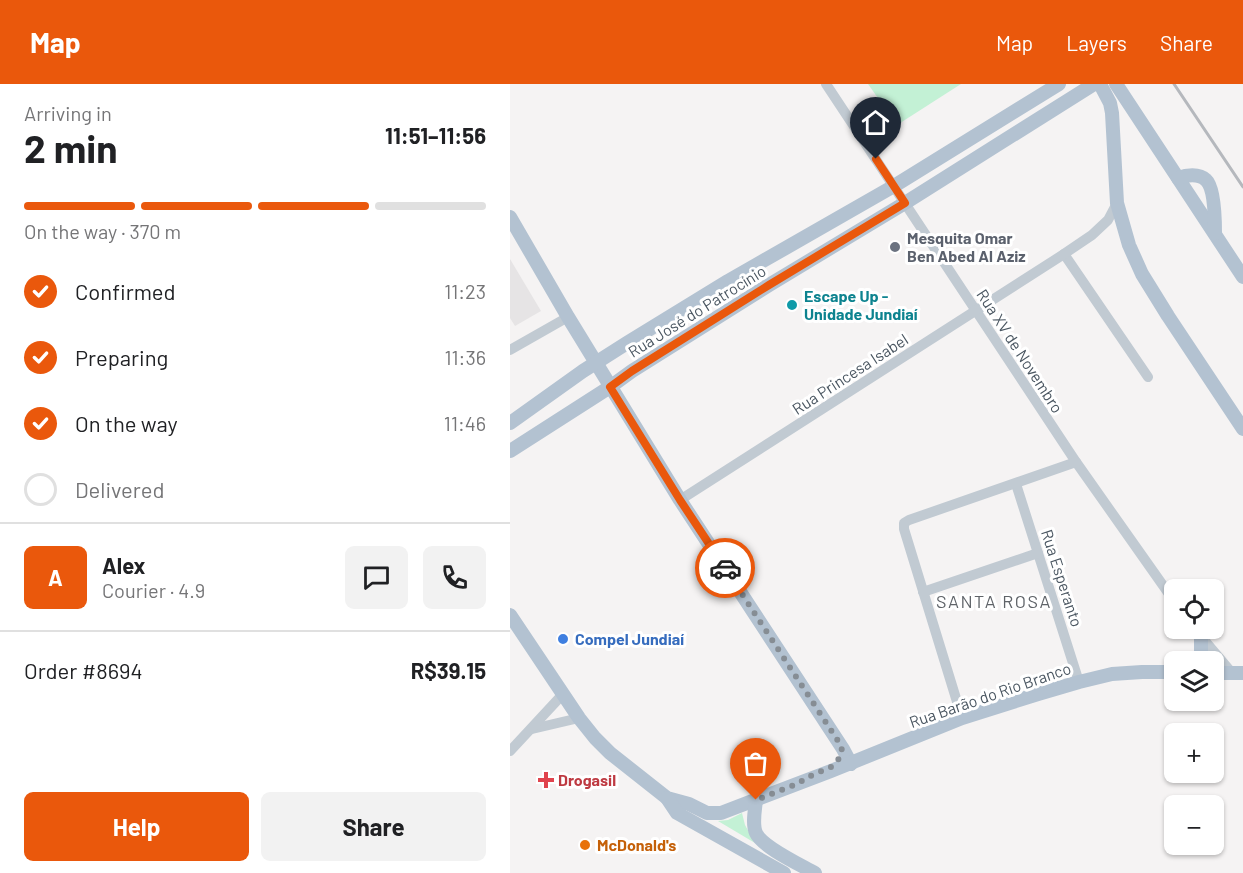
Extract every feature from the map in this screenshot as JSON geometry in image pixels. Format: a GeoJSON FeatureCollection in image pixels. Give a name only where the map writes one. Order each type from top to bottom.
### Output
{"type":"FeatureCollection","features":[{"type":"Feature","properties":{"kind":"main road","name":"Rua José do Patrocínio"},"geometry":{"type":"LineString","coordinates":[[510,423],[596,363],[728,281],[894,186],[1059,84]]}},
{"type":"Feature","properties":{"kind":"main road","name":"Rua José do Patrocínio"},"geometry":{"type":"LineString","coordinates":[[510,450],[759,291],[905,203],[1094,84]]}},
{"type":"Feature","properties":{"kind":"main road"},"geometry":{"type":"LineString","coordinates":[[1101,84],[1112,113],[1117,203],[1129,245],[1168,316],[1243,429]]}},
{"type":"Feature","properties":{"kind":"main road"},"geometry":{"type":"LineString","coordinates":[[1116,84],[1243,277]]}},
{"type":"Feature","properties":{"kind":"main road"},"geometry":{"type":"LineString","coordinates":[[1178,178],[1185,176],[1206,179],[1214,212],[1215,235]]}},
{"type":"Feature","properties":{"kind":"main road"},"geometry":{"type":"LineString","coordinates":[[510,217],[610,387],[680,500],[851,764]]}},
{"type":"Feature","properties":{"kind":"main road"},"geometry":{"type":"LineString","coordinates":[[510,615],[579,718],[610,753],[667,798],[677,813],[784,873]]}},
{"type":"Feature","properties":{"kind":"main road","name":"Rua Barão do Rio Branco"},"geometry":{"type":"LineString","coordinates":[[667,798],[689,804],[707,813],[722,813],[851,764],[962,718],[1099,676],[1164,672]]}},
{"type":"Feature","properties":{"kind":"main road"},"geometry":{"type":"LineString","coordinates":[[797,784],[835,764],[842,747]]}},
{"type":"Feature","properties":{"kind":"main road"},"geometry":{"type":"LineString","coordinates":[[756,800],[755,832],[762,841],[815,873]]}},
{"type":"Feature","properties":{"kind":"street","name":"Rua XV de Novembro"},"geometry":{"type":"LineString","coordinates":[[826,84],[1076,462],[1164,587]]}},
{"type":"Feature","properties":{"kind":"street","name":"Rua Princesa Isabel"},"geometry":{"type":"LineString","coordinates":[[680,500],[1092,235],[1108,220],[1117,203]]}},
{"type":"Feature","properties":{"kind":"street"},"geometry":{"type":"LineString","coordinates":[[1064,254],[1148,377]]}},
{"type":"Feature","properties":{"kind":"street"},"geometry":{"type":"LineString","coordinates":[[512,344],[568,317]]}},
{"type":"Feature","properties":{"kind":"street"},"geometry":{"type":"LineString","coordinates":[[962,718],[904,524],[909,520],[1076,462]]}},
{"type":"Feature","properties":{"kind":"street","name":"Rua Esperanto"},"geometry":{"type":"LineString","coordinates":[[1016,484],[1078,682]]}},
{"type":"Feature","properties":{"kind":"street"},"geometry":{"type":"LineString","coordinates":[[923,592],[1038,554]]}},
{"type":"Feature","properties":{"kind":"street"},"geometry":{"type":"LineString","coordinates":[[1204,639],[1238,673]]}},
{"type":"Feature","properties":{"kind":"street"},"geometry":{"type":"LineString","coordinates":[[510,751],[563,694]]}},
{"type":"Feature","properties":{"kind":"street"},"geometry":{"type":"LineString","coordinates":[[531,729],[579,718]]}},
{"type":"Feature","properties":{"kind":"shaded area"},"geometry":{"type":"Polygon","coordinates":[[[510,259],[541,311],[515,326],[510,318],[510,259]]]}},
{"type":"Feature","properties":{"kind":"green space"},"geometry":{"type":"Polygon","coordinates":[[[868,84],[961,84],[897,125],[868,84]]]}},
{"type":"Feature","properties":{"kind":"green space"},"geometry":{"type":"Polygon","coordinates":[[[742,813],[745,825],[755,843],[718,821],[728,820],[742,813]]]}},
{"type":"Feature","properties":{"kind":"railway"},"geometry":{"type":"LineString","coordinates":[[1174,84],[1243,187]]}},
{"type":"Feature","properties":{"kind":"way so far"},"geometry":{"type":"LineString","coordinates":[[725,568],[842,747],[838,760],[831,767],[797,784],[756,800]]}},
{"type":"Feature","properties":{"kind":"place","name":"Mesquita Omar Ben Abed Al Aziz"},"geometry":{"type":"Point","coordinates":[895,247]}},
{"type":"Feature","properties":{"kind":"place","name":"Escape Up - Unidade Jundiaí"},"geometry":{"type":"Point","coordinates":[792,305]}},
{"type":"Feature","properties":{"kind":"place","name":"Compel Jundiaí"},"geometry":{"type":"Point","coordinates":[563,639]}},
{"type":"Feature","properties":{"kind":"place","name":"Drogasil"},"geometry":{"type":"Point","coordinates":[546,780]}},
{"type":"Feature","properties":{"kind":"place","name":"McDonald's"},"geometry":{"type":"Point","coordinates":[585,845]}},
{"type":"Feature","properties":{"kind":"district","name":"SANTA ROSA"},"geometry":{"type":"Point","coordinates":[994,602]}},
{"type":"Feature","properties":{"kind":"route"},"geometry":{"type":"LineString","coordinates":[[725,568],[610,387],[769,285],[905,203],[876,159]]}}]}
